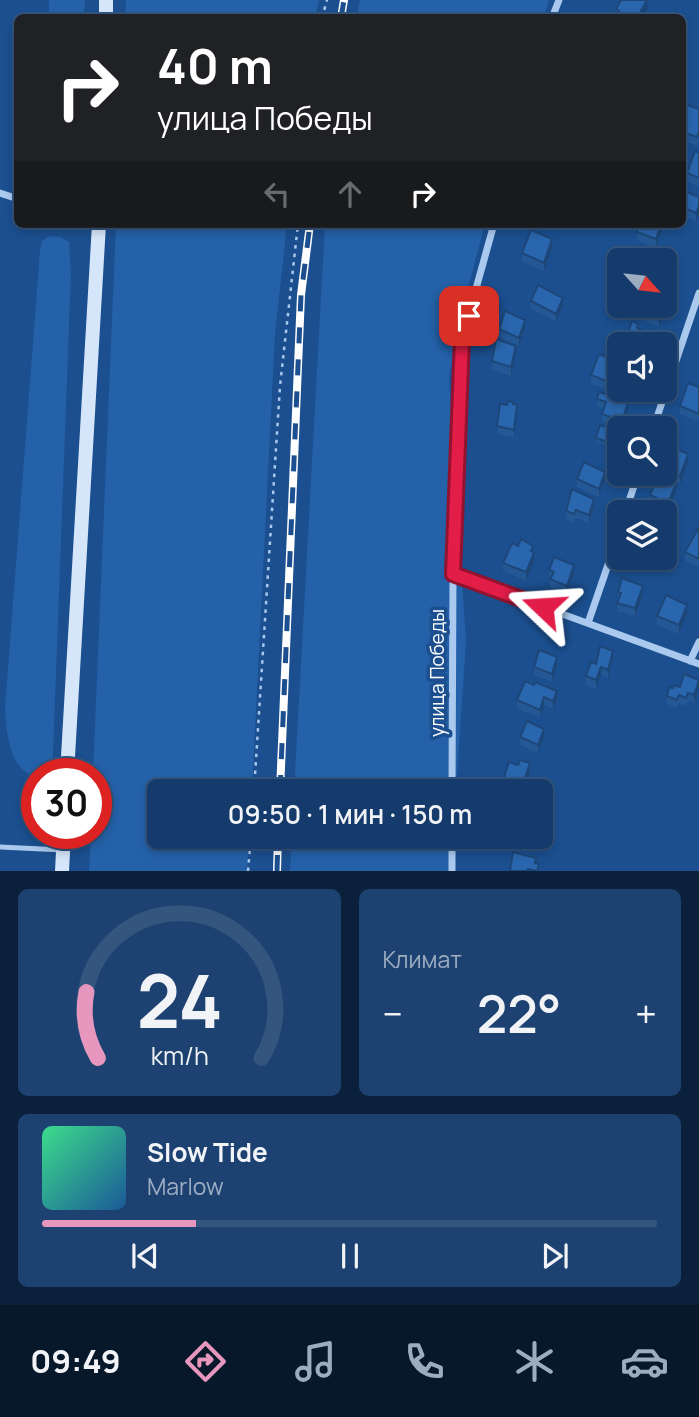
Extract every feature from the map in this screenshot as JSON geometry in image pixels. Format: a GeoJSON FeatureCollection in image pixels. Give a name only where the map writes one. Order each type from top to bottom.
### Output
{"type":"FeatureCollection","features":[{"type":"Feature","properties":{"kind":"street"},"geometry":{"type":"LineString","coordinates":[[68,758],[99,228]]}},
{"type":"Feature","properties":{"kind":"street","name":"улица Победы"},"geometry":{"type":"LineString","coordinates":[[452,779],[453,574],[462,339],[493,228]]}},
{"type":"Feature","properties":{"kind":"street"},"geometry":{"type":"LineString","coordinates":[[657,416],[699,293]]}},
{"type":"Feature","properties":{"kind":"street"},"geometry":{"type":"LineString","coordinates":[[588,623],[607,568]]}},
{"type":"Feature","properties":{"kind":"street"},"geometry":{"type":"LineString","coordinates":[[453,574],[699,664]]}},
{"type":"Feature","properties":{"kind":"street"},"geometry":{"type":"LineString","coordinates":[[690,661],[699,642]]}},
{"type":"Feature","properties":{"kind":"street"},"geometry":{"type":"LineString","coordinates":[[452,849],[452,871]]}},
{"type":"Feature","properties":{"kind":"street"},"geometry":{"type":"LineString","coordinates":[[62,871],[63,850]]}},
{"type":"Feature","properties":{"kind":"lane"},"geometry":{"type":"LineString","coordinates":[[0,847],[63,850]]}},
{"type":"Feature","properties":{"kind":"path"},"geometry":{"type":"LineString","coordinates":[[255,779],[280,386],[298,228]]}},
{"type":"Feature","properties":{"kind":"path"},"geometry":{"type":"LineString","coordinates":[[248,871],[250,849]]}},
{"type":"Feature","properties":{"kind":"shaded area"},"geometry":{"type":"Polygon","coordinates":[[[49,0],[85,0],[84,14],[49,14],[49,0]]]}},
{"type":"Feature","properties":{"kind":"shaded area"},"geometry":{"type":"Polygon","coordinates":[[[126,0],[319,0],[316,14],[125,14],[126,0]]]}},
{"type":"Feature","properties":{"kind":"shaded area"},"geometry":{"type":"Polygon","coordinates":[[[360,0],[549,0],[545,14],[358,14],[360,0]]]}},
{"type":"Feature","properties":{"kind":"shaded area"},"geometry":{"type":"Polygon","coordinates":[[[116,228],[287,228],[275,334],[253,779],[147,779],[147,849],[248,849],[247,871],[89,871],[90,849],[112,849],[112,758],[94,758],[116,228]]]}},
{"type":"Feature","properties":{"kind":"shaded area"},"geometry":{"type":"Polygon","coordinates":[[[325,228],[484,228],[458,326],[449,377],[466,642],[457,779],[295,779],[325,228]]]}},
{"type":"Feature","properties":{"kind":"shaded area"},"geometry":{"type":"Polygon","coordinates":[[[49,236],[60,237],[69,242],[71,273],[53,754],[53,758],[21,758],[21,768],[8,738],[5,707],[42,241],[49,236]]]}},
{"type":"Feature","properties":{"kind":"shaded area"},"geometry":{"type":"Polygon","coordinates":[[[291,849],[452,849],[450,871],[290,871],[291,849]]]}},
{"type":"Feature","properties":{"kind":"building"},"geometry":{"type":"Polygon","coordinates":[[[621,0],[647,0],[639,14],[623,14],[616,9],[621,0]]]}},
{"type":"Feature","properties":{"kind":"building"},"geometry":{"type":"Polygon","coordinates":[[[687,105],[699,109],[697,137],[686,133],[687,105]]]}},
{"type":"Feature","properties":{"kind":"building"},"geometry":{"type":"Polygon","coordinates":[[[695,151],[699,153],[699,178],[687,173],[695,151]]]}},
{"type":"Feature","properties":{"kind":"building"},"geometry":{"type":"Polygon","coordinates":[[[686,192],[699,197],[696,213],[686,209],[686,192]]]}},
{"type":"Feature","properties":{"kind":"building"},"geometry":{"type":"Polygon","coordinates":[[[638,228],[660,228],[656,239],[637,232],[638,228]]]}},
{"type":"Feature","properties":{"kind":"building"},"geometry":{"type":"Polygon","coordinates":[[[531,230],[552,239],[544,263],[522,253],[531,230]]]}},
{"type":"Feature","properties":{"kind":"building"},"geometry":{"type":"Polygon","coordinates":[[[538,285],[563,298],[556,314],[531,301],[538,285]]]}},
{"type":"Feature","properties":{"kind":"building"},"geometry":{"type":"Polygon","coordinates":[[[505,311],[525,320],[519,338],[499,329],[505,311]]]}},
{"type":"Feature","properties":{"kind":"building"},"geometry":{"type":"Polygon","coordinates":[[[632,321],[638,324],[637,328],[646,332],[628,332],[632,321]]]}},
{"type":"Feature","properties":{"kind":"building"},"geometry":{"type":"Polygon","coordinates":[[[496,339],[516,346],[511,367],[492,361],[496,339]]]}},
{"type":"Feature","properties":{"kind":"building"},"geometry":{"type":"Polygon","coordinates":[[[599,354],[607,357],[606,381],[591,375],[599,354]]]}},
{"type":"Feature","properties":{"kind":"building"},"geometry":{"type":"Polygon","coordinates":[[[688,383],[699,387],[699,414],[680,406],[688,383]]]}},
{"type":"Feature","properties":{"kind":"building"},"geometry":{"type":"Polygon","coordinates":[[[599,392],[607,395],[607,402],[628,402],[624,416],[602,414],[606,402],[597,399],[599,392]]]}},
{"type":"Feature","properties":{"kind":"building"},"geometry":{"type":"Polygon","coordinates":[[[508,401],[517,405],[514,430],[497,426],[500,404],[507,405],[508,401]]]}},
{"type":"Feature","properties":{"kind":"building"},"geometry":{"type":"Polygon","coordinates":[[[600,425],[607,427],[607,442],[596,438],[600,425]]]}},
{"type":"Feature","properties":{"kind":"building"},"geometry":{"type":"Polygon","coordinates":[[[677,449],[688,454],[680,476],[677,475],[677,449]]]}},
{"type":"Feature","properties":{"kind":"building"},"geometry":{"type":"Polygon","coordinates":[[[584,462],[605,472],[599,489],[577,479],[584,462]]]}},
{"type":"Feature","properties":{"kind":"building"},"geometry":{"type":"Polygon","coordinates":[[[654,486],[675,486],[669,500],[650,495],[654,486]]]}},
{"type":"Feature","properties":{"kind":"building"},"geometry":{"type":"Polygon","coordinates":[[[572,489],[594,499],[589,515],[576,510],[574,514],[566,511],[572,489]]]}},
{"type":"Feature","properties":{"kind":"building"},"geometry":{"type":"Polygon","coordinates":[[[699,527],[699,559],[685,552],[699,527]]]}},
{"type":"Feature","properties":{"kind":"building"},"geometry":{"type":"Polygon","coordinates":[[[521,539],[533,546],[531,551],[534,553],[526,572],[503,563],[512,543],[518,546],[521,539]]]}},
{"type":"Feature","properties":{"kind":"building"},"geometry":{"type":"Polygon","coordinates":[[[554,557],[574,565],[567,586],[550,579],[554,572],[549,570],[554,557]]]}},
{"type":"Feature","properties":{"kind":"building"},"geometry":{"type":"Polygon","coordinates":[[[622,578],[643,586],[635,608],[617,603],[622,578]]]}},
{"type":"Feature","properties":{"kind":"building"},"geometry":{"type":"Polygon","coordinates":[[[666,595],[687,605],[679,625],[657,616],[666,595]]]}},
{"type":"Feature","properties":{"kind":"building"},"geometry":{"type":"Polygon","coordinates":[[[600,646],[613,651],[608,670],[601,667],[596,680],[586,676],[591,662],[596,664],[600,646]]]}},
{"type":"Feature","properties":{"kind":"building"},"geometry":{"type":"Polygon","coordinates":[[[539,650],[557,657],[552,674],[534,667],[539,650]]]}},
{"type":"Feature","properties":{"kind":"building"},"geometry":{"type":"Polygon","coordinates":[[[684,674],[699,680],[694,695],[688,693],[686,698],[679,695],[677,700],[667,696],[669,687],[680,687],[684,674]]]}},
{"type":"Feature","properties":{"kind":"building"},"geometry":{"type":"Polygon","coordinates":[[[525,681],[557,691],[553,701],[544,697],[540,710],[517,700],[525,681]]]}},
{"type":"Feature","properties":{"kind":"building"},"geometry":{"type":"Polygon","coordinates":[[[527,721],[544,729],[538,745],[520,737],[527,721]]]}},
{"type":"Feature","properties":{"kind":"building"},"geometry":{"type":"Polygon","coordinates":[[[520,760],[530,763],[525,779],[504,777],[509,762],[518,765],[520,760]]]}},
{"type":"Feature","properties":{"kind":"building"},"geometry":{"type":"Polygon","coordinates":[[[513,852],[536,858],[535,863],[539,864],[537,871],[510,871],[513,852]]]}},
{"type":"Feature","properties":{"kind":"railway"},"geometry":{"type":"LineString","coordinates":[[342,14],[344,0]]}},
{"type":"Feature","properties":{"kind":"railway"},"geometry":{"type":"LineString","coordinates":[[281,779],[301,295],[309,228]]}},
{"type":"Feature","properties":{"kind":"railway"},"geometry":{"type":"LineString","coordinates":[[277,871],[278,849]]}},
{"type":"Feature","properties":{"kind":"route"},"geometry":{"type":"LineString","coordinates":[[469,316],[462,339],[453,574],[543,607]]}}]}
